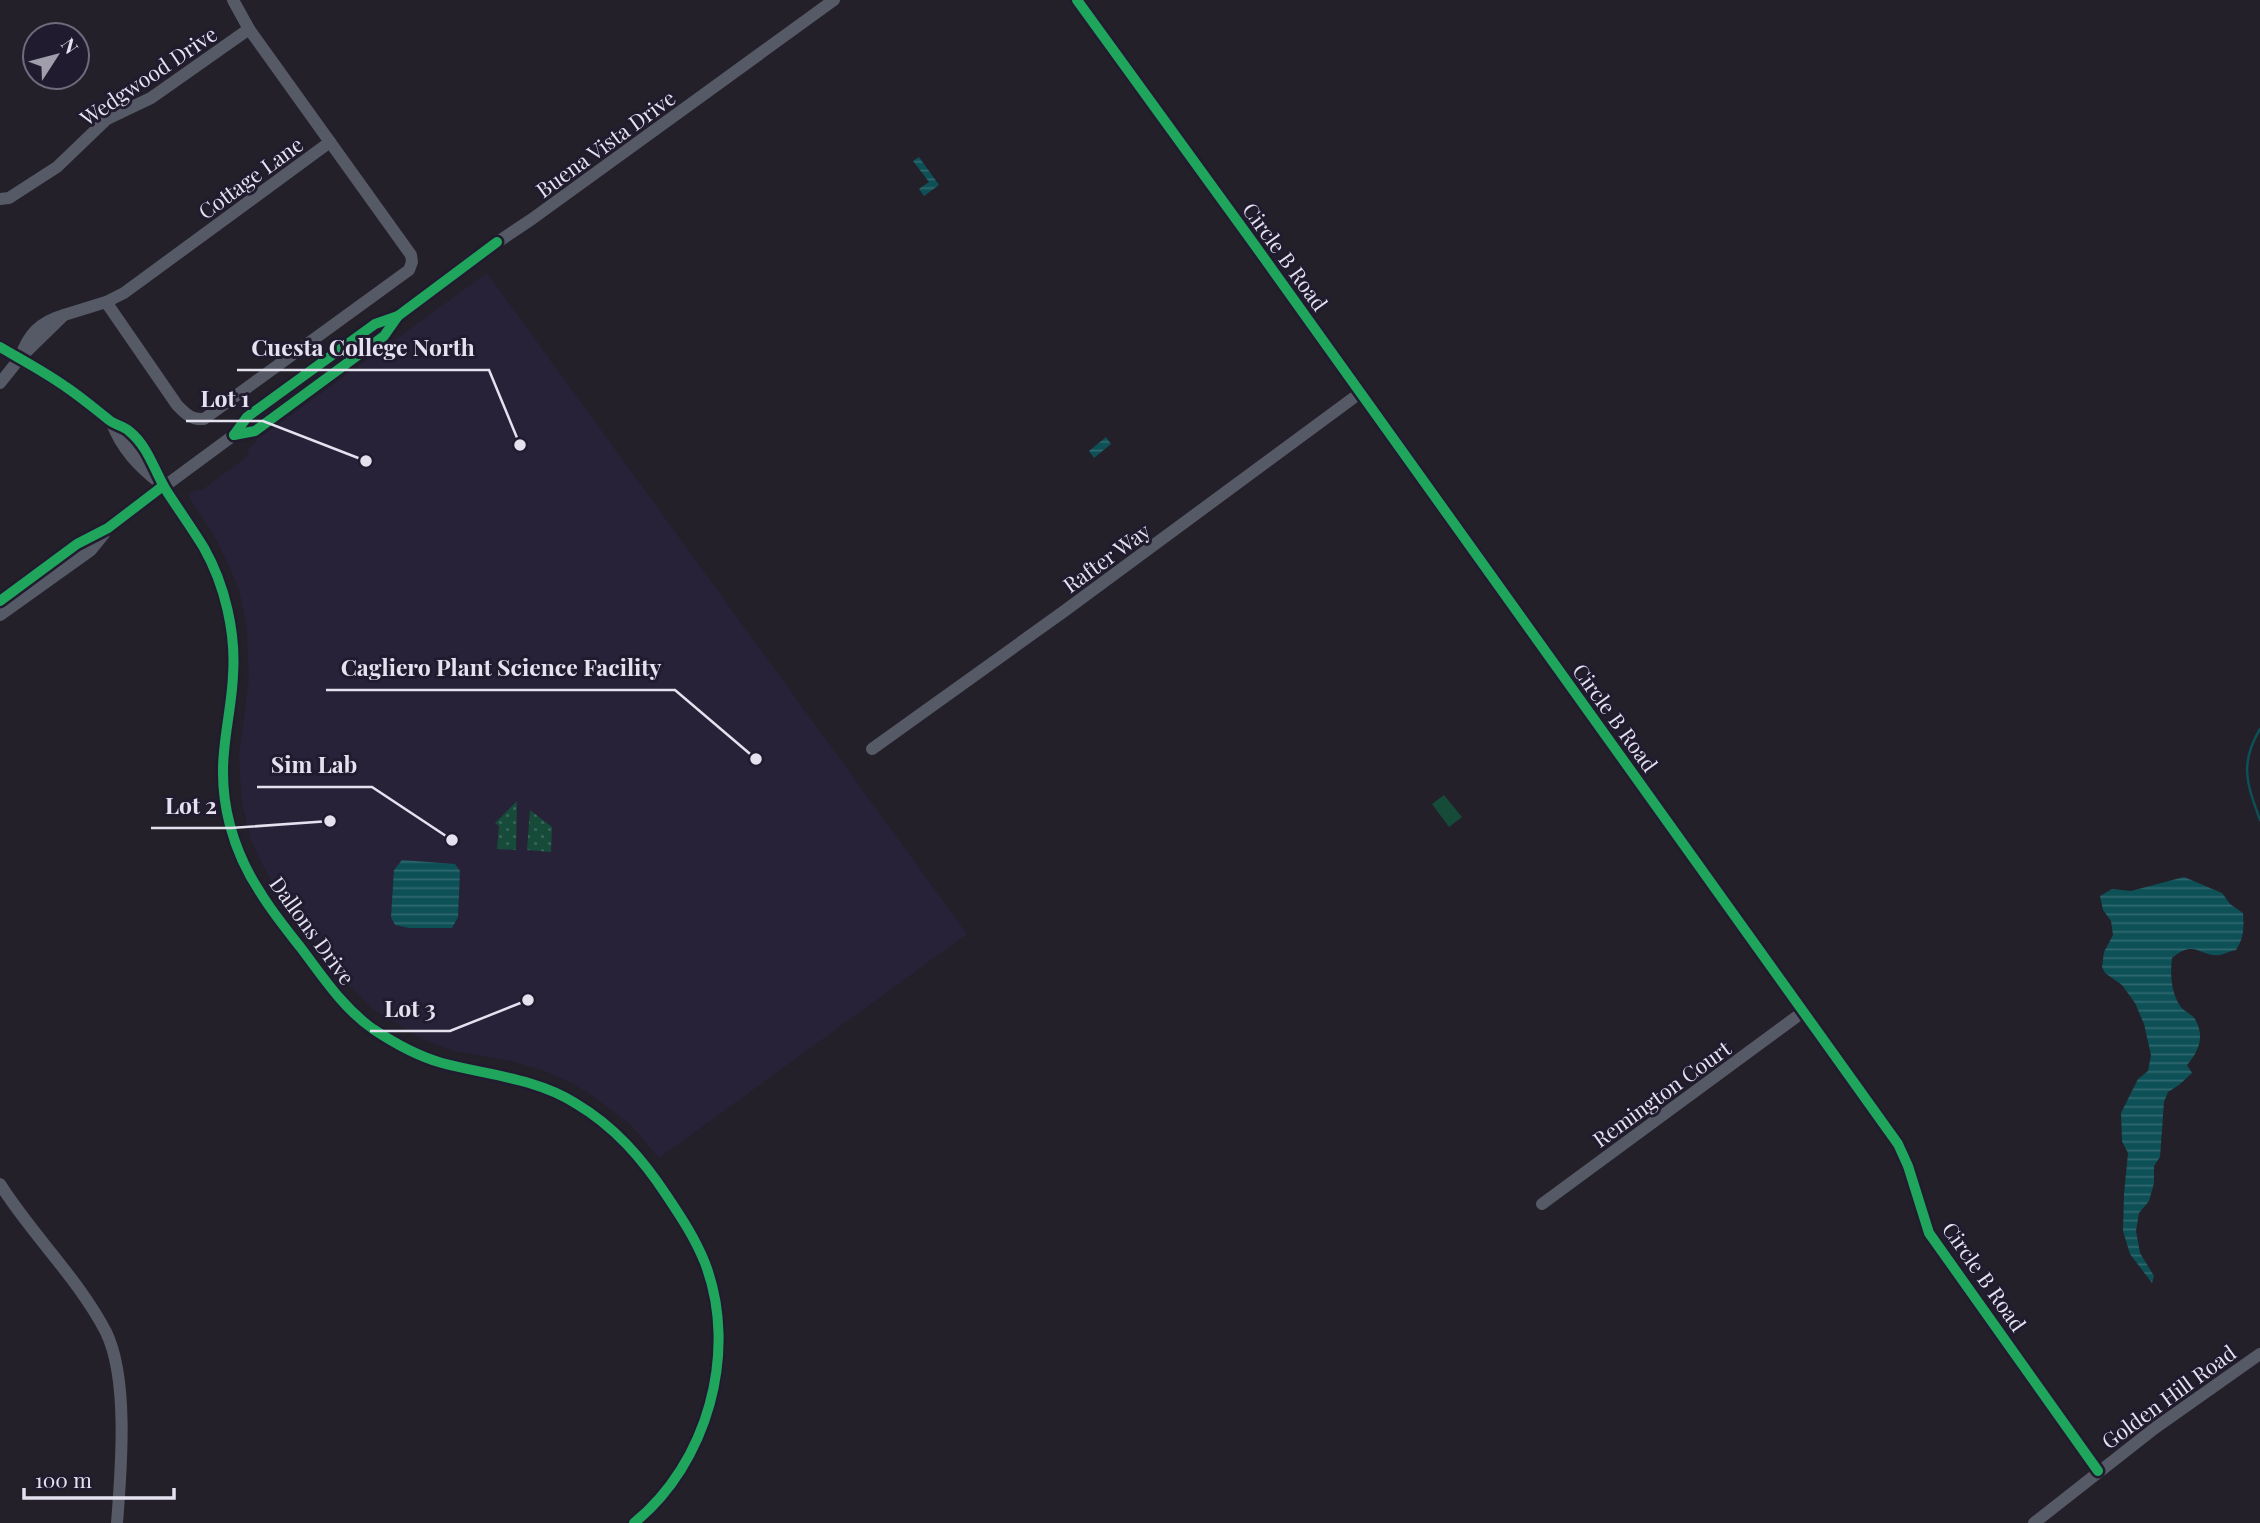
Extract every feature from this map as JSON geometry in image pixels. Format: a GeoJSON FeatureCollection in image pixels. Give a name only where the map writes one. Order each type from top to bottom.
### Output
{"type":"FeatureCollection","features":[{"type":"Feature","properties":{"kind":"street"},"geometry":{"type":"LineString","coordinates":[[233,0],[249,29],[330,142]]}},
{"type":"Feature","properties":{"kind":"street","name":"Buena Vista Drive"},"geometry":{"type":"LineString","coordinates":[[0,601],[77,544],[108,528],[234,435],[256,431],[384,336],[398,316],[471,259],[544,211],[834,0]]}},
{"type":"Feature","properties":{"kind":"street","name":"Circle B Road"},"geometry":{"type":"LineString","coordinates":[[1077,0],[1898,1144],[1929,1233],[2098,1471]]}},
{"type":"Feature","properties":{"kind":"street","name":"Wedgwood Drive"},"geometry":{"type":"LineString","coordinates":[[0,199],[9,198],[57,167],[107,119],[150,98],[249,29]]}},
{"type":"Feature","properties":{"kind":"street","name":"Cottage Lane"},"geometry":{"type":"LineString","coordinates":[[0,383],[20,358],[64,315],[106,302],[124,293],[330,142],[411,255],[412,262],[409,270],[204,419],[187,416],[177,405],[106,302]]}},
{"type":"Feature","properties":{"kind":"street","name":"Dallons Drive"},"geometry":{"type":"LineString","coordinates":[[0,347],[64,385],[113,423],[128,429],[151,458],[163,485],[204,549],[225,602],[232,638],[233,672],[223,754],[225,805],[239,855],[261,895],[340,1000],[368,1026],[406,1049],[438,1062],[547,1088],[598,1118],[634,1150],[649,1169],[697,1245],[706,1266],[718,1331],[718,1354],[711,1399],[688,1459],[667,1490],[634,1523]]}},
{"type":"Feature","properties":{"kind":"street","name":"Rafter Way"},"geometry":{"type":"LineString","coordinates":[[872,748],[1056,617],[1360,393]]}},
{"type":"Feature","properties":{"kind":"street","name":"Buena Vista Drive"},"geometry":{"type":"LineString","coordinates":[[0,615],[91,550],[108,528]]}},
{"type":"Feature","properties":{"kind":"street","name":"Remington Court"},"geometry":{"type":"LineString","coordinates":[[1542,1205],[1803,1012]]}},
{"type":"Feature","properties":{"kind":"street"},"geometry":{"type":"LineString","coordinates":[[0,1184],[17,1211],[92,1308],[107,1335],[120,1403],[117,1523]]}},
{"type":"Feature","properties":{"kind":"street","name":"Golden Hill Road"},"geometry":{"type":"LineString","coordinates":[[2034,1523],[2098,1471],[2260,1354]]}},
{"type":"Feature","properties":{"kind":"shaded area"},"geometry":{"type":"Polygon","coordinates":[[[487,273],[967,934],[659,1158],[630,1124],[572,1083],[545,1071],[511,1061],[455,1051],[424,1040],[374,1010],[345,981],[277,890],[251,840],[242,803],[239,756],[249,680],[247,629],[239,589],[215,537],[189,494],[202,490],[249,455],[247,451],[258,439],[487,273]]]}},
{"type":"Feature","properties":{"kind":"green space"},"geometry":{"type":"Polygon","coordinates":[[[1444,795],[1462,817],[1449,827],[1432,804],[1444,795]]]}},
{"type":"Feature","properties":{"kind":"green space"},"geometry":{"type":"Polygon","coordinates":[[[517,801],[516,850],[497,849],[499,826],[495,823],[517,801]]]}},
{"type":"Feature","properties":{"kind":"green space"},"geometry":{"type":"Polygon","coordinates":[[[530,810],[552,827],[551,852],[527,850],[530,810]]]}},
{"type":"Feature","properties":{"kind":"water"},"geometry":{"type":"Polygon","coordinates":[[[919,157],[939,185],[924,196],[919,189],[929,182],[913,161],[919,157]]]}},
{"type":"Feature","properties":{"kind":"water"},"geometry":{"type":"Polygon","coordinates":[[[1106,437],[1111,444],[1094,458],[1089,451],[1106,437]]]}},
{"type":"Feature","properties":{"kind":"water"},"geometry":{"type":"Polygon","coordinates":[[[402,860],[455,864],[460,871],[458,917],[452,928],[409,928],[395,925],[391,917],[394,870],[402,860]]]}},
{"type":"Feature","properties":{"kind":"water"},"geometry":{"type":"Polygon","coordinates":[[[2184,877],[2222,893],[2230,904],[2243,913],[2243,928],[2236,950],[2213,955],[2192,949],[2180,952],[2172,958],[2171,977],[2177,1001],[2195,1019],[2200,1039],[2197,1050],[2187,1065],[2192,1073],[2168,1092],[2164,1102],[2160,1157],[2154,1166],[2154,1183],[2149,1201],[2139,1213],[2136,1231],[2140,1253],[2154,1276],[2152,1283],[2130,1254],[2123,1231],[2128,1153],[2122,1141],[2121,1113],[2138,1079],[2148,1071],[2151,1055],[2144,1024],[2135,1003],[2122,985],[2105,973],[2102,967],[2104,952],[2113,935],[2111,921],[2103,910],[2100,896],[2112,889],[2131,891],[2184,877]]]}},
{"type":"Feature","properties":{"kind":"waterway"},"geometry":{"type":"LineString","coordinates":[[2260,729],[2253,741],[2247,764],[2249,785],[2260,820]]}},
{"type":"Feature","properties":{"kind":"cycle path"},"geometry":{"type":"LineString","coordinates":[[1077,0],[1898,1144],[1908,1166],[1929,1233],[2098,1471]]}},
{"type":"Feature","properties":{"kind":"cycle path"},"geometry":{"type":"LineString","coordinates":[[234,435],[247,417],[375,324],[398,316],[497,242]]}},
{"type":"Feature","properties":{"kind":"cycle path"},"geometry":{"type":"LineString","coordinates":[[234,435],[255,431],[384,336],[398,316]]}},
{"type":"Feature","properties":{"kind":"cycle path"},"geometry":{"type":"LineString","coordinates":[[0,347],[58,382],[111,422],[127,429],[136,437],[211,562],[228,610],[233,643],[232,685],[223,771],[230,825],[250,876],[326,981],[362,1021],[406,1049],[442,1063],[544,1088],[589,1112],[637,1156],[692,1236],[705,1263],[715,1297],[719,1333],[717,1369],[710,1404],[698,1438],[681,1470],[659,1499],[634,1523]]}},
{"type":"Feature","properties":{"kind":"cycle path"},"geometry":{"type":"LineString","coordinates":[[0,601],[77,544],[108,528],[163,486]]}},
{"type":"Feature","properties":{"kind":"place","name":"Cuesta College North"},"geometry":{"type":"Point","coordinates":[520,445]}},
{"type":"Feature","properties":{"kind":"place","name":"Lot 1"},"geometry":{"type":"Point","coordinates":[366,461]}},
{"type":"Feature","properties":{"kind":"place","name":"Cagliero Plant Science Facility"},"geometry":{"type":"Point","coordinates":[756,759]}},
{"type":"Feature","properties":{"kind":"place","name":"Lot 2"},"geometry":{"type":"Point","coordinates":[330,821]}},
{"type":"Feature","properties":{"kind":"place","name":"Sim Lab"},"geometry":{"type":"Point","coordinates":[452,840]}},
{"type":"Feature","properties":{"kind":"place","name":"Lot 3"},"geometry":{"type":"Point","coordinates":[528,1000]}}]}
